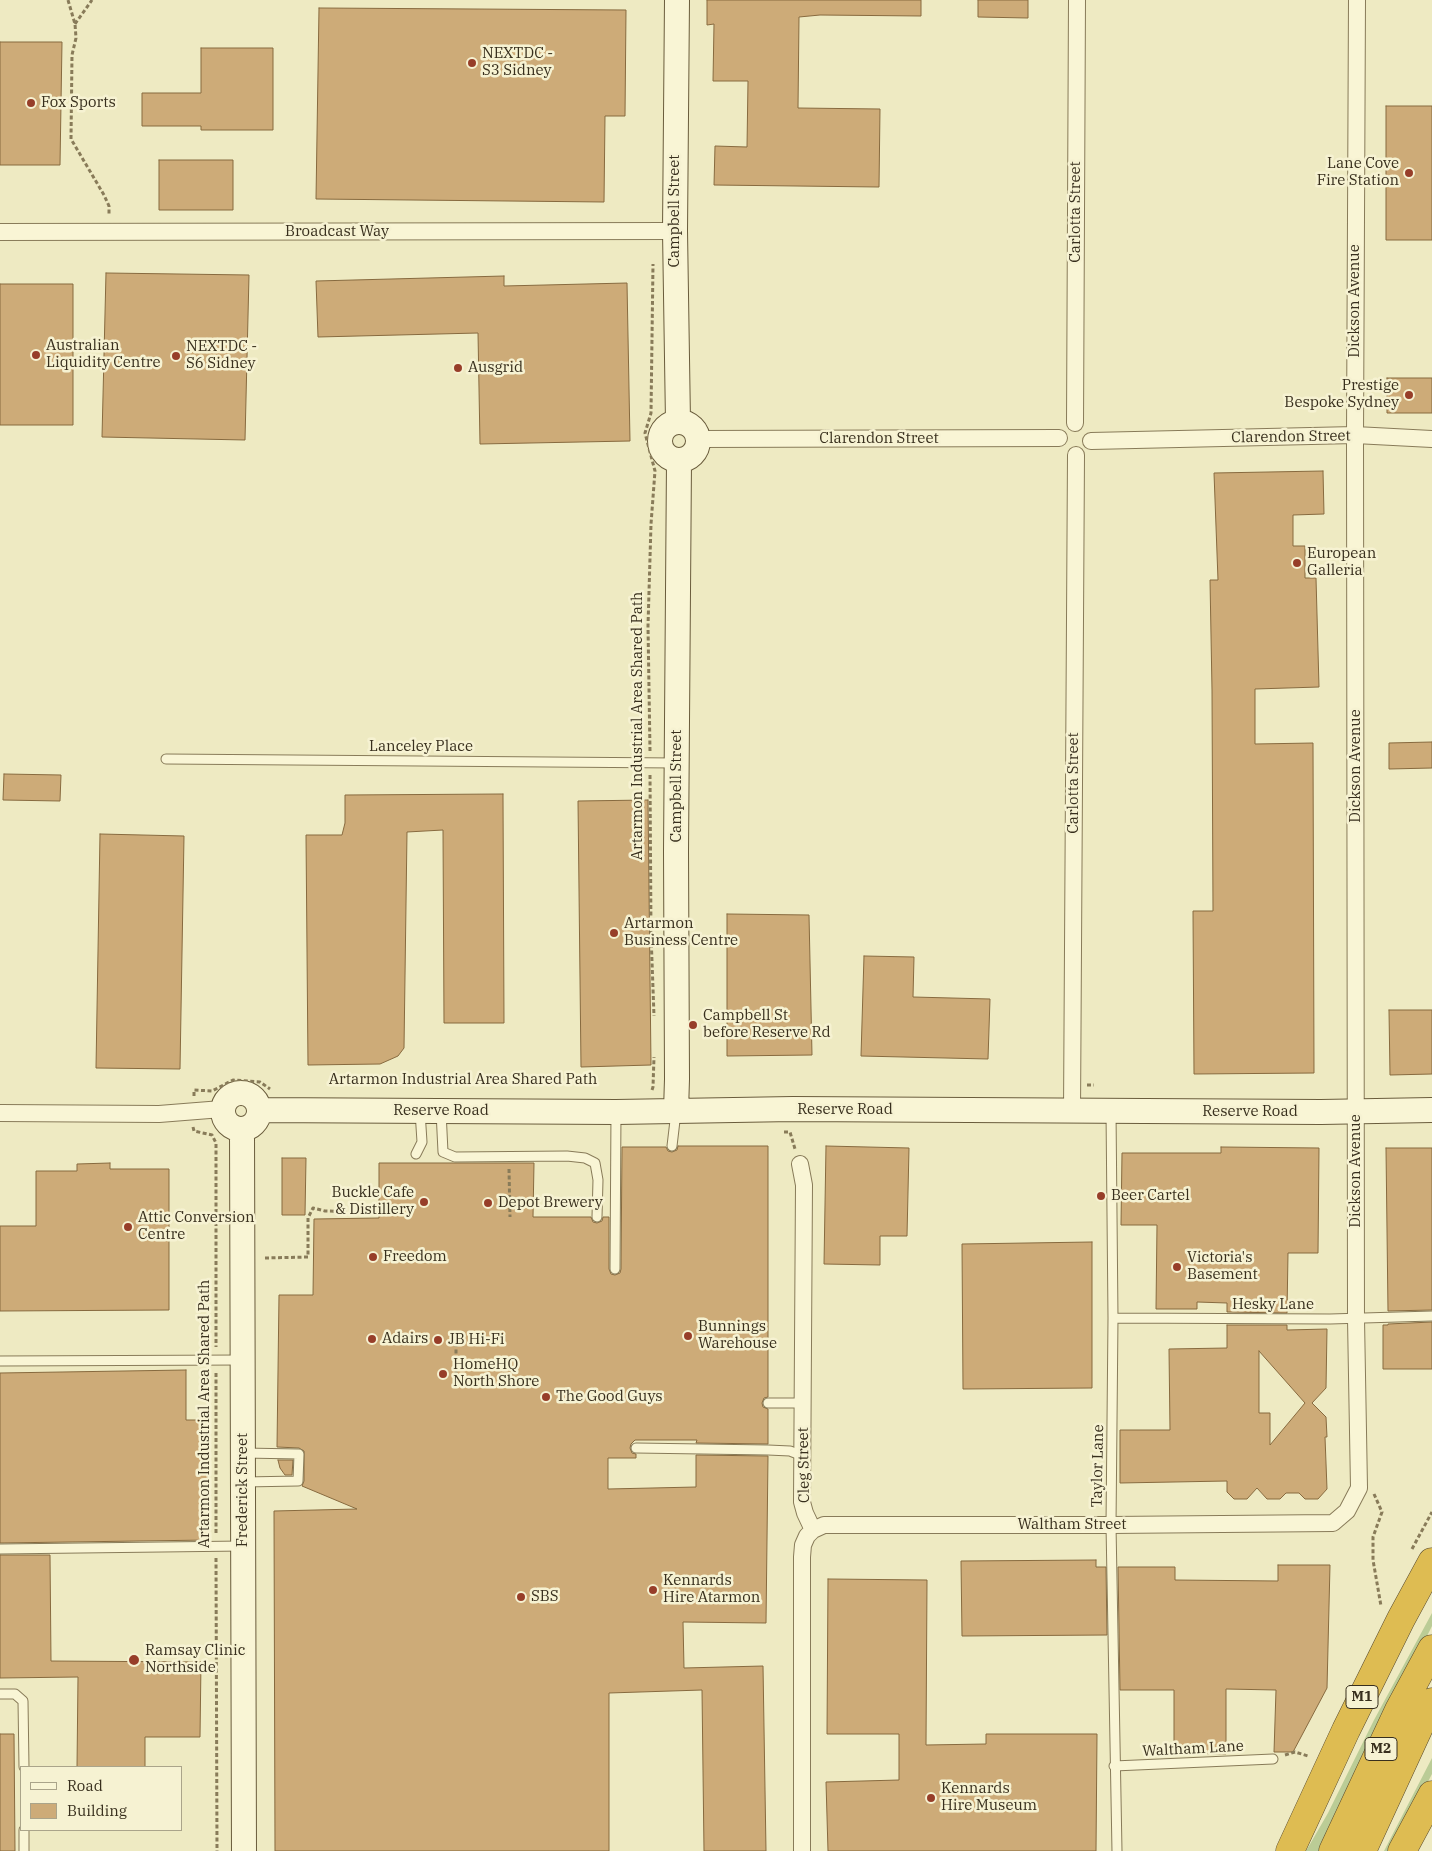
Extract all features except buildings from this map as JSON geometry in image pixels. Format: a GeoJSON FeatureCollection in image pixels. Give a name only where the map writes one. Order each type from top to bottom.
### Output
{"type":"FeatureCollection","features":[{"type":"Feature","properties":{"kind":"highway","name":"M1"},"geometry":{"type":"LineString","coordinates":[[1294,1843],[1346,1730],[1401,1619],[1432,1562]]}},
{"type":"Feature","properties":{"kind":"highway"},"geometry":{"type":"LineString","coordinates":[[1294,1843],[1432,1598]]}},
{"type":"Feature","properties":{"kind":"highway","name":"M2"},"geometry":{"type":"LineString","coordinates":[[1333,1851],[1399,1710],[1432,1649]]}},
{"type":"Feature","properties":{"kind":"highway","name":"M2"},"geometry":{"type":"LineString","coordinates":[[1362,1851],[1432,1702]]}},
{"type":"Feature","properties":{"kind":"highway"},"geometry":{"type":"LineString","coordinates":[[1367,1851],[1432,1736]]}},
{"type":"Feature","properties":{"kind":"highway"},"geometry":{"type":"LineString","coordinates":[[1402,1851],[1432,1795]]}},
{"type":"Feature","properties":{"kind":"street","name":"Campbell Street"},"geometry":{"type":"LineString","coordinates":[[677,0],[664,231],[678,422]]}},
{"type":"Feature","properties":{"kind":"street","name":"Carlotta Street"},"geometry":{"type":"LineString","coordinates":[[1075,423],[1077,0]]}},
{"type":"Feature","properties":{"kind":"street","name":"Dickson Avenue"},"geometry":{"type":"LineString","coordinates":[[1333,1523],[1347,1510],[1359,1488],[1356,1319],[1355,436],[1357,0]]}},
{"type":"Feature","properties":{"kind":"street","name":"Broadcast Way"},"geometry":{"type":"LineString","coordinates":[[0,232],[664,231]]}},
{"type":"Feature","properties":{"kind":"street"},"geometry":{"type":"LineString","coordinates":[[678,422],[689,425],[697,434],[698,439],[695,452],[685,460],[679,461],[666,456],[662,451],[660,439],[666,427],[678,422]]}},
{"type":"Feature","properties":{"kind":"street"},"geometry":{"type":"LineString","coordinates":[[1075,423],[1085,427],[1091,440],[1086,451],[1076,455],[1066,452],[1062,448],[1059,438],[1064,428],[1075,423]]}},
{"type":"Feature","properties":{"kind":"street","name":"Clarendon Street"},"geometry":{"type":"LineString","coordinates":[[1091,440],[1355,436],[1432,438]]}},
{"type":"Feature","properties":{"kind":"street","name":"Clarendon Street"},"geometry":{"type":"LineString","coordinates":[[698,439],[1059,438]]}},
{"type":"Feature","properties":{"kind":"street","name":"Carlotta Street"},"geometry":{"type":"LineString","coordinates":[[1072,1111],[1076,455]]}},
{"type":"Feature","properties":{"kind":"street","name":"Campbell Street"},"geometry":{"type":"LineString","coordinates":[[676,1112],[679,461]]}},
{"type":"Feature","properties":{"kind":"street"},"geometry":{"type":"LineString","coordinates":[[238,1093],[244,1093],[254,1099],[259,1110],[253,1125],[242,1130],[236,1129],[225,1122],[222,1109],[227,1098],[238,1093]]}},
{"type":"Feature","properties":{"kind":"street"},"geometry":{"type":"LineString","coordinates":[[0,1114],[159,1114],[222,1109]]}},
{"type":"Feature","properties":{"kind":"street","name":"Reserve Road"},"geometry":{"type":"LineString","coordinates":[[259,1110],[676,1112],[793,1109],[1356,1112],[1432,1110]]}},
{"type":"Feature","properties":{"kind":"street","name":"Frederick Street"},"geometry":{"type":"LineString","coordinates":[[242,1130],[244,1851]]}},
{"type":"Feature","properties":{"kind":"street","name":"Cleg Street"},"geometry":{"type":"LineString","coordinates":[[800,1164],[804,1185],[802,1502],[813,1530]]}},
{"type":"Feature","properties":{"kind":"street","name":"Waltham Street"},"geometry":{"type":"LineString","coordinates":[[813,1530],[824,1524],[1111,1525],[1333,1523]]}},
{"type":"Feature","properties":{"kind":"street"},"geometry":{"type":"LineString","coordinates":[[802,1851],[802,1556],[803,1545],[807,1536],[813,1530]]}},
{"type":"Feature","properties":{"kind":"lane","name":"Lanceley Place"},"geometry":{"type":"LineString","coordinates":[[166,759],[677,763]]}},
{"type":"Feature","properties":{"kind":"lane"},"geometry":{"type":"LineString","coordinates":[[416,1154],[422,1142],[430,1111]]}},
{"type":"Feature","properties":{"kind":"lane"},"geometry":{"type":"LineString","coordinates":[[430,1111],[443,1152],[455,1157],[567,1156],[584,1158],[595,1163],[598,1180],[597,1217]]}},
{"type":"Feature","properties":{"kind":"lane","name":"Taylor Lane"},"geometry":{"type":"LineString","coordinates":[[1110,1111],[1113,1318],[1111,1525],[1116,1851]]}},
{"type":"Feature","properties":{"kind":"lane"},"geometry":{"type":"LineString","coordinates":[[615,1269],[616,1112]]}},
{"type":"Feature","properties":{"kind":"lane"},"geometry":{"type":"LineString","coordinates":[[672,1146],[676,1112]]}},
{"type":"Feature","properties":{"kind":"lane","name":"Hesky Lane"},"geometry":{"type":"LineString","coordinates":[[1113,1318],[1356,1319],[1432,1316]]}},
{"type":"Feature","properties":{"kind":"lane"},"geometry":{"type":"LineString","coordinates":[[0,1360],[243,1360]]}},
{"type":"Feature","properties":{"kind":"lane"},"geometry":{"type":"LineString","coordinates":[[768,1403],[803,1403]]}},
{"type":"Feature","properties":{"kind":"lane"},"geometry":{"type":"LineString","coordinates":[[636,1448],[790,1451],[803,1456]]}},
{"type":"Feature","properties":{"kind":"lane"},"geometry":{"type":"LineString","coordinates":[[243,1453],[299,1454],[298,1481],[243,1482]]}},
{"type":"Feature","properties":{"kind":"lane"},"geometry":{"type":"LineString","coordinates":[[0,1549],[243,1546]]}},
{"type":"Feature","properties":{"kind":"lane"},"geometry":{"type":"LineString","coordinates":[[0,1694],[15,1694],[23,1701],[24,1766]]}},
{"type":"Feature","properties":{"kind":"lane","name":"Waltham Lane"},"geometry":{"type":"LineString","coordinates":[[1114,1766],[1273,1758]]}},
{"type":"Feature","properties":{"kind":"lane"},"geometry":{"type":"LineString","coordinates":[[24,1831],[24,1851]]}},
{"type":"Feature","properties":{"kind":"path"},"geometry":{"type":"LineString","coordinates":[[68,0],[75,24],[76,38],[72,55],[71,139],[104,195],[108,206]]}},
{"type":"Feature","properties":{"kind":"path"},"geometry":{"type":"LineString","coordinates":[[75,24],[92,0]]}},
{"type":"Feature","properties":{"kind":"path","name":"Artarmon Industrial Area Shared Path"},"geometry":{"type":"LineString","coordinates":[[654,1018],[651,934],[648,626],[654,471],[645,433],[651,413],[653,329],[664,231]]}},
{"type":"Feature","properties":{"kind":"path"},"geometry":{"type":"LineString","coordinates":[[651,1093],[654,1053]]}},
{"type":"Feature","properties":{"kind":"path","name":"Artarmon Industrial Area Shared Path"},"geometry":{"type":"LineString","coordinates":[[217,1851],[216,1142],[212,1135],[194,1131],[194,1090],[212,1090],[233,1080],[260,1082],[273,1091]]}},
{"type":"Feature","properties":{"kind":"path"},"geometry":{"type":"LineString","coordinates":[[508,1156],[510,1217]]}},
{"type":"Feature","properties":{"kind":"path"},"geometry":{"type":"LineString","coordinates":[[266,1258],[308,1257],[308,1218],[313,1208],[324,1211],[379,1212]]}},
{"type":"Feature","properties":{"kind":"path"},"geometry":{"type":"LineString","coordinates":[[456,1343],[456,1377]]}},
{"type":"Feature","properties":{"kind":"path"},"geometry":{"type":"LineString","coordinates":[[1359,1488],[1374,1494],[1382,1512],[1373,1537],[1373,1560],[1381,1607]]}},
{"type":"Feature","properties":{"kind":"path"},"geometry":{"type":"LineString","coordinates":[[1273,1758],[1295,1752],[1308,1756]]}},
{"type":"Feature","properties":{"kind":"green space"},"geometry":{"type":"Polygon","coordinates":[[[1432,1613],[1432,1626],[1320,1851],[1306,1851],[1328,1813],[1374,1720],[1432,1613]]]}},
{"type":"Feature","properties":{"kind":"green space"},"geometry":{"type":"Polygon","coordinates":[[[1432,1758],[1432,1774],[1392,1851],[1384,1851],[1432,1758]]]}},
{"type":"Feature","properties":{"kind":"place","name":"NEXTDC - S3 Sidney"},"geometry":{"type":"Point","coordinates":[472,63]}},
{"type":"Feature","properties":{"kind":"place","name":"Fox Sports"},"geometry":{"type":"Point","coordinates":[31,103]}},
{"type":"Feature","properties":{"kind":"place","name":"Lane Cove Fire Station"},"geometry":{"type":"Point","coordinates":[1409,173]}},
{"type":"Feature","properties":{"kind":"place","name":"Australian Liquidity Centre"},"geometry":{"type":"Point","coordinates":[36,355]}},
{"type":"Feature","properties":{"kind":"place","name":"NEXTDC - S6 Sidney"},"geometry":{"type":"Point","coordinates":[176,356]}},
{"type":"Feature","properties":{"kind":"place","name":"Ausgrid"},"geometry":{"type":"Point","coordinates":[458,368]}},
{"type":"Feature","properties":{"kind":"place","name":"Prestige Bespoke Sydney"},"geometry":{"type":"Point","coordinates":[1409,395]}},
{"type":"Feature","properties":{"kind":"place","name":"European Galleria"},"geometry":{"type":"Point","coordinates":[1297,563]}},
{"type":"Feature","properties":{"kind":"place","name":"Artarmon Business Centre"},"geometry":{"type":"Point","coordinates":[614,933]}},
{"type":"Feature","properties":{"kind":"place","name":"Campbell St before Reserve Rd"},"geometry":{"type":"Point","coordinates":[693,1025]}},
{"type":"Feature","properties":{"kind":"place","name":"Beer Cartel"},"geometry":{"type":"Point","coordinates":[1101,1196]}},
{"type":"Feature","properties":{"kind":"place","name":"Buckle Cafe & Distillery"},"geometry":{"type":"Point","coordinates":[424,1202]}},
{"type":"Feature","properties":{"kind":"place","name":"Depot Brewery"},"geometry":{"type":"Point","coordinates":[488,1203]}},
{"type":"Feature","properties":{"kind":"place","name":"Attic Conversion Centre"},"geometry":{"type":"Point","coordinates":[128,1227]}},
{"type":"Feature","properties":{"kind":"place","name":"Freedom"},"geometry":{"type":"Point","coordinates":[373,1257]}},
{"type":"Feature","properties":{"kind":"place","name":"Victoria's Basement"},"geometry":{"type":"Point","coordinates":[1177,1267]}},
{"type":"Feature","properties":{"kind":"place","name":"Bunnings Warehouse"},"geometry":{"type":"Point","coordinates":[688,1336]}},
{"type":"Feature","properties":{"kind":"place","name":"Adairs"},"geometry":{"type":"Point","coordinates":[372,1339]}},
{"type":"Feature","properties":{"kind":"place","name":"JB Hi-Fi"},"geometry":{"type":"Point","coordinates":[438,1340]}},
{"type":"Feature","properties":{"kind":"place","name":"HomeHQ North Shore"},"geometry":{"type":"Point","coordinates":[443,1374]}},
{"type":"Feature","properties":{"kind":"place","name":"The Good Guys"},"geometry":{"type":"Point","coordinates":[546,1397]}},
{"type":"Feature","properties":{"kind":"place","name":"Kennards Hire Atarmon"},"geometry":{"type":"Point","coordinates":[653,1590]}},
{"type":"Feature","properties":{"kind":"place","name":"SBS"},"geometry":{"type":"Point","coordinates":[521,1597]}},
{"type":"Feature","properties":{"kind":"place","name":"Ramsay Clinic Northside"},"geometry":{"type":"Point","coordinates":[134,1660]}},
{"type":"Feature","properties":{"kind":"place","name":"Kennards Hire Museum"},"geometry":{"type":"Point","coordinates":[931,1798]}}]}
